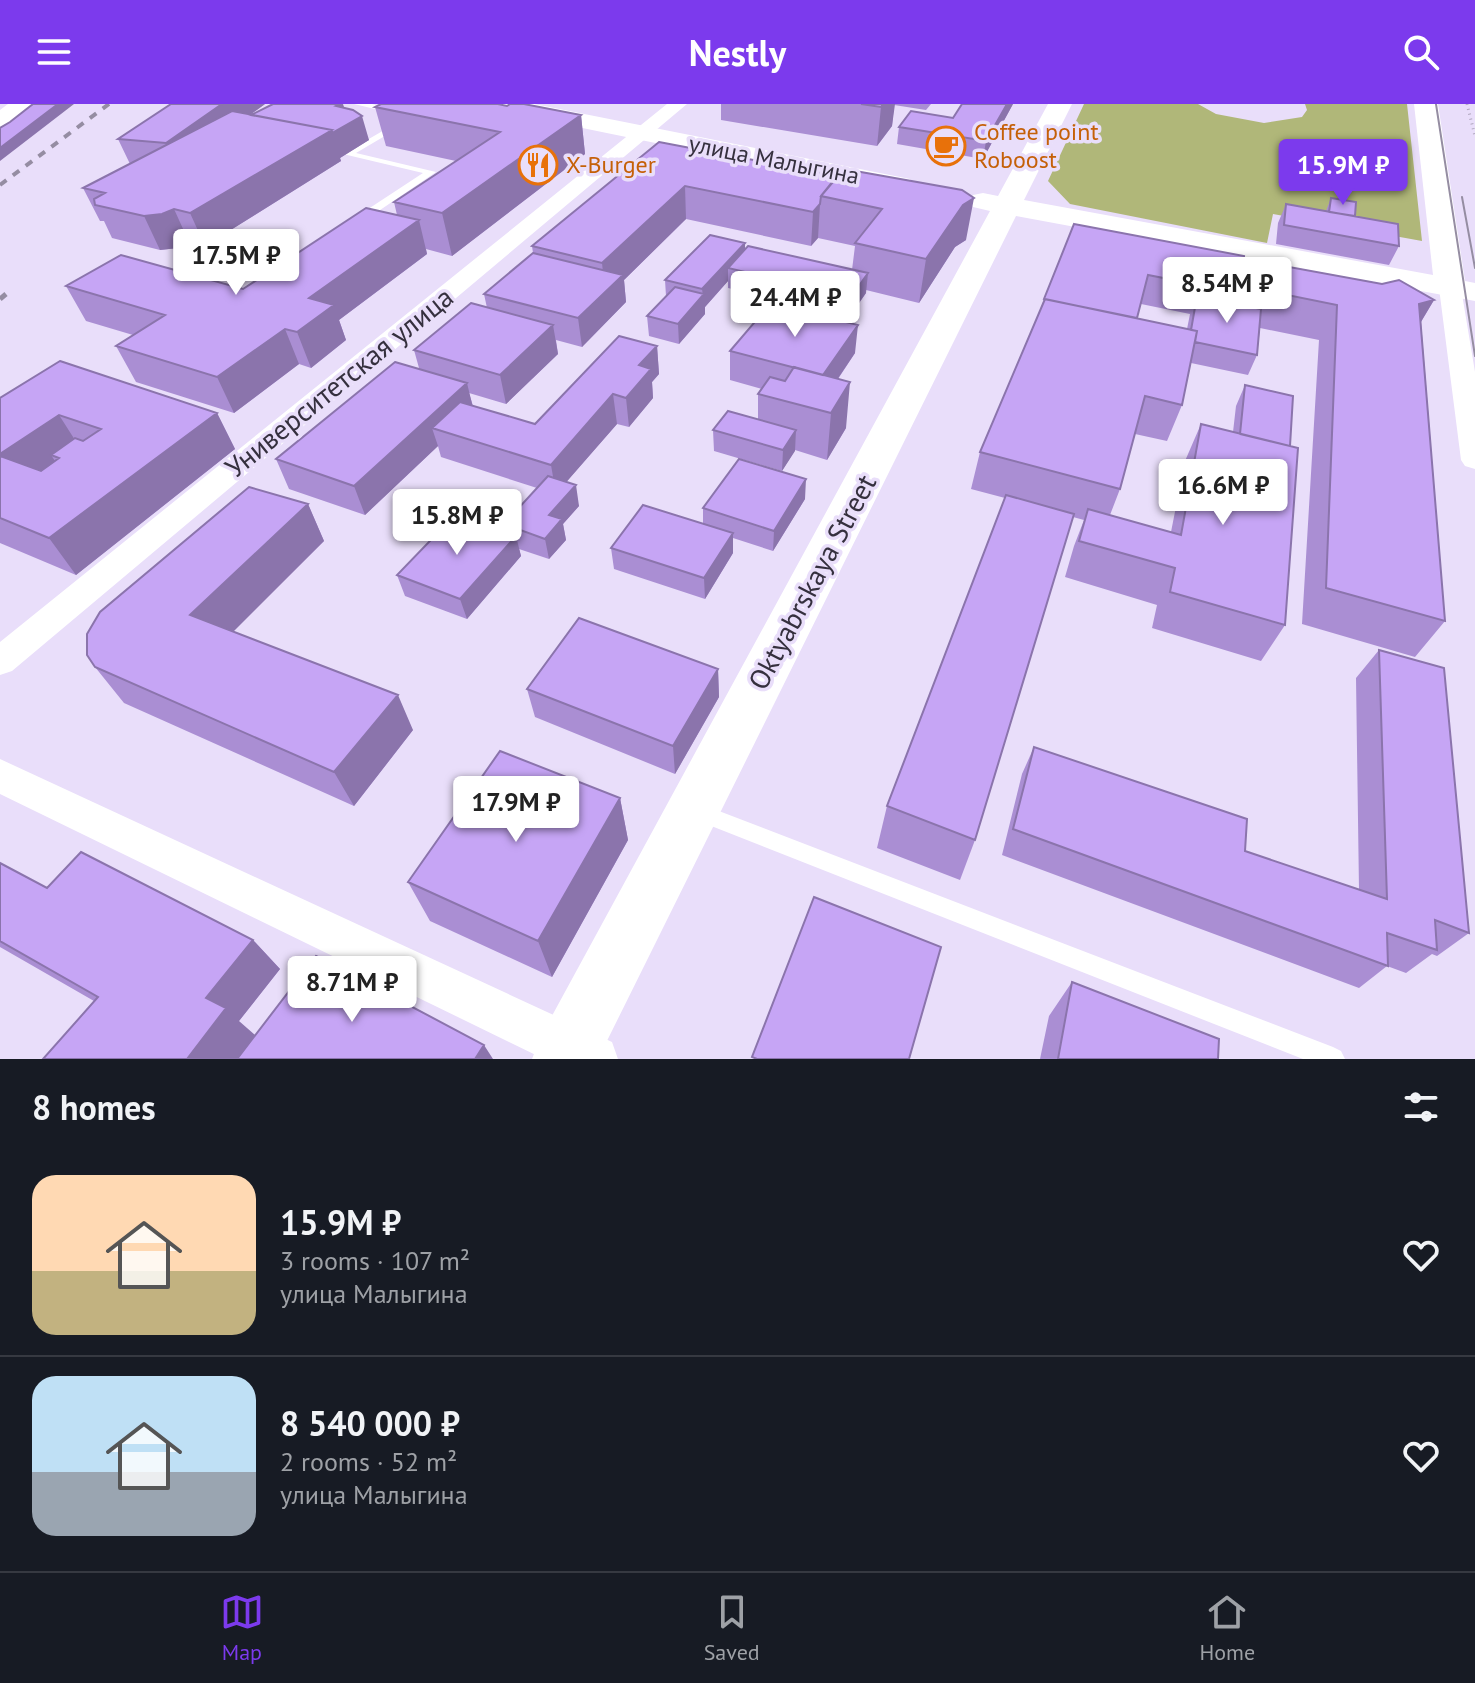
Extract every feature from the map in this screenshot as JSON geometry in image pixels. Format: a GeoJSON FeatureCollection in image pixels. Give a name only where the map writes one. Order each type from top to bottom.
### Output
{"type":"FeatureCollection","features":[{"type":"Feature","properties":{"kind":"street"},"geometry":{"type":"LineString","coordinates":[[0,122],[23,104]]}},
{"type":"Feature","properties":{"kind":"street","name":"улица Малыгина"},"geometry":{"type":"LineString","coordinates":[[499,104],[932,191]]}},
{"type":"Feature","properties":{"kind":"street","name":"Университетская улица"},"geometry":{"type":"LineString","coordinates":[[0,661],[678,104]]}},
{"type":"Feature","properties":{"kind":"street","name":"Oktyabrskaya Street"},"geometry":{"type":"LineString","coordinates":[[576,1055],[693,810],[1060,104]]}},
{"type":"Feature","properties":{"kind":"street"},"geometry":{"type":"LineString","coordinates":[[1426,104],[1463,290],[1475,460]]}},
{"type":"Feature","properties":{"kind":"street"},"geometry":{"type":"LineString","coordinates":[[963,197],[1463,290]]}},
{"type":"Feature","properties":{"kind":"street"},"geometry":{"type":"LineString","coordinates":[[0,776],[576,1055]]}},
{"type":"Feature","properties":{"kind":"lane"},"geometry":{"type":"LineString","coordinates":[[358,104],[416,115]]}},
{"type":"Feature","properties":{"kind":"lane"},"geometry":{"type":"LineString","coordinates":[[343,230],[431,172],[348,154],[435,104]]}},
{"type":"Feature","properties":{"kind":"lane"},"geometry":{"type":"LineString","coordinates":[[693,810],[1333,1059]]}},
{"type":"Feature","properties":{"kind":"path"},"geometry":{"type":"LineString","coordinates":[[1467,104],[1475,136]]}},
{"type":"Feature","properties":{"kind":"green space"},"geometry":{"type":"Polygon","coordinates":[[[1084,104],[1198,104],[1216,114],[1264,123],[1302,117],[1307,110],[1305,104],[1407,104],[1422,241],[1273,214],[1267,243],[1070,204],[1048,181],[1084,104]]]}},
{"type":"Feature","properties":{"kind":"building"},"geometry":{"type":"Polygon","coordinates":[[[33,104],[58,104],[0,148],[0,128],[33,104]]]}},
{"type":"Feature","properties":{"kind":"building"},"geometry":{"type":"Polygon","coordinates":[[[171,104],[222,104],[166,143],[118,139],[171,104]]]}},
{"type":"Feature","properties":{"kind":"building"},"geometry":{"type":"Polygon","coordinates":[[[273,104],[340,104],[336,106],[362,116],[332,133],[332,130],[251,115],[273,104]]]}},
{"type":"Feature","properties":{"kind":"building"},"geometry":{"type":"Polygon","coordinates":[[[381,104],[524,104],[581,115],[442,213],[394,202],[500,132],[375,107],[381,104]]]}},
{"type":"Feature","properties":{"kind":"building"},"geometry":{"type":"Polygon","coordinates":[[[962,104],[1007,104],[986,141],[899,127],[911,111],[953,118],[962,104]]]}},
{"type":"Feature","properties":{"kind":"building"},"geometry":{"type":"Polygon","coordinates":[[[232,111],[332,130],[190,213],[174,209],[144,216],[95,205],[94,199],[105,193],[83,188],[232,111]]]}},
{"type":"Feature","properties":{"kind":"building"},"geometry":{"type":"Polygon","coordinates":[[[659,142],[837,176],[813,212],[685,186],[602,263],[532,246],[659,142]]]}},
{"type":"Feature","properties":{"kind":"building"},"geometry":{"type":"Polygon","coordinates":[[[844,169],[962,190],[974,198],[963,205],[926,259],[855,243],[882,209],[821,196],[844,169]]]}},
{"type":"Feature","properties":{"kind":"building"},"geometry":{"type":"Polygon","coordinates":[[[1331,198],[1356,202],[1355,216],[1329,212],[1331,198]]]}},
{"type":"Feature","properties":{"kind":"building"},"geometry":{"type":"Polygon","coordinates":[[[1286,204],[1398,224],[1399,246],[1284,225],[1286,204]]]}},
{"type":"Feature","properties":{"kind":"building"},"geometry":{"type":"Polygon","coordinates":[[[366,208],[419,220],[309,298],[334,305],[297,332],[285,329],[217,377],[116,346],[165,315],[66,286],[121,255],[243,289],[366,208]]]}},
{"type":"Feature","properties":{"kind":"building"},"geometry":{"type":"Polygon","coordinates":[[[1074,224],[1244,256],[1239,293],[1148,275],[1137,318],[1044,299],[1074,224]]]}},
{"type":"Feature","properties":{"kind":"building"},"geometry":{"type":"Polygon","coordinates":[[[710,235],[745,243],[702,289],[665,280],[710,235]]]}},
{"type":"Feature","properties":{"kind":"building"},"geometry":{"type":"Polygon","coordinates":[[[748,246],[868,273],[851,297],[728,268],[748,246]]]}},
{"type":"Feature","properties":{"kind":"building"},"geometry":{"type":"Polygon","coordinates":[[[533,253],[623,275],[578,318],[484,294],[533,253]]]}},
{"type":"Feature","properties":{"kind":"building"},"geometry":{"type":"Polygon","coordinates":[[[1246,259],[1382,284],[1399,280],[1434,300],[1419,304],[1445,621],[1326,588],[1337,305],[1242,286],[1246,259]]]}},
{"type":"Feature","properties":{"kind":"building"},"geometry":{"type":"Polygon","coordinates":[[[779,283],[850,299],[837,317],[766,300],[779,283]]]}},
{"type":"Feature","properties":{"kind":"building"},"geometry":{"type":"Polygon","coordinates":[[[675,287],[704,294],[678,324],[647,316],[675,287]]]}},
{"type":"Feature","properties":{"kind":"building"},"geometry":{"type":"Polygon","coordinates":[[[1197,296],[1261,309],[1257,355],[1195,342],[1197,331],[1191,330],[1197,296]]]}},
{"type":"Feature","properties":{"kind":"building"},"geometry":{"type":"Polygon","coordinates":[[[1045,299],[1197,331],[1182,405],[1145,396],[1120,489],[980,452],[1045,299]]]}},
{"type":"Feature","properties":{"kind":"building"},"geometry":{"type":"Polygon","coordinates":[[[471,303],[553,325],[500,375],[414,350],[471,303]]]}},
{"type":"Feature","properties":{"kind":"building"},"geometry":{"type":"Polygon","coordinates":[[[771,303],[858,325],[823,375],[730,351],[771,303]]]}},
{"type":"Feature","properties":{"kind":"building"},"geometry":{"type":"Polygon","coordinates":[[[619,336],[657,346],[639,365],[651,369],[626,398],[613,394],[551,465],[432,428],[460,402],[535,424],[619,336]]]}},
{"type":"Feature","properties":{"kind":"building"},"geometry":{"type":"Polygon","coordinates":[[[60,361],[217,413],[49,538],[0,518],[0,456],[41,471],[59,458],[51,455],[75,438],[83,441],[101,429],[59,415],[0,454],[0,398],[60,361]]]}},
{"type":"Feature","properties":{"kind":"building"},"geometry":{"type":"Polygon","coordinates":[[[395,362],[467,383],[354,486],[276,459],[395,362]]]}},
{"type":"Feature","properties":{"kind":"building"},"geometry":{"type":"Polygon","coordinates":[[[794,367],[850,382],[831,413],[758,394],[770,377],[785,381],[794,367]]]}},
{"type":"Feature","properties":{"kind":"building"},"geometry":{"type":"Polygon","coordinates":[[[1245,385],[1293,396],[1290,446],[1240,434],[1245,385]]]}},
{"type":"Feature","properties":{"kind":"building"},"geometry":{"type":"Polygon","coordinates":[[[728,411],[796,430],[783,450],[713,430],[728,411]]]}},
{"type":"Feature","properties":{"kind":"building"},"geometry":{"type":"Polygon","coordinates":[[[1201,424],[1298,448],[1285,625],[1170,592],[1175,568],[1079,541],[1088,509],[1181,535],[1201,424]]]}},
{"type":"Feature","properties":{"kind":"building"},"geometry":{"type":"Polygon","coordinates":[[[739,459],[806,479],[774,531],[703,508],[739,459]]]}},
{"type":"Feature","properties":{"kind":"building"},"geometry":{"type":"Polygon","coordinates":[[[548,476],[576,485],[549,515],[562,519],[545,539],[504,524],[548,476]]]}},
{"type":"Feature","properties":{"kind":"building"},"geometry":{"type":"Polygon","coordinates":[[[249,487],[308,504],[190,615],[398,695],[334,772],[95,667],[87,655],[87,634],[100,612],[249,487]]]}},
{"type":"Feature","properties":{"kind":"building"},"geometry":{"type":"Polygon","coordinates":[[[1006,495],[1074,514],[975,840],[887,806],[1006,495]]]}},
{"type":"Feature","properties":{"kind":"building"},"geometry":{"type":"Polygon","coordinates":[[[643,505],[733,533],[704,578],[611,548],[643,505]]]}},
{"type":"Feature","properties":{"kind":"building"},"geometry":{"type":"Polygon","coordinates":[[[455,515],[516,536],[460,599],[397,575],[455,515]]]}},
{"type":"Feature","properties":{"kind":"building"},"geometry":{"type":"Polygon","coordinates":[[[579,618],[718,669],[673,746],[527,689],[579,618]]]}},
{"type":"Feature","properties":{"kind":"building"},"geometry":{"type":"Polygon","coordinates":[[[1379,650],[1444,668],[1469,933],[1435,920],[1437,950],[1387,933],[1388,966],[1013,829],[1034,747],[1247,819],[1245,851],[1387,899],[1379,650]]]}},
{"type":"Feature","properties":{"kind":"building"},"geometry":{"type":"Polygon","coordinates":[[[500,751],[620,798],[538,941],[408,882],[500,751]]]}},
{"type":"Feature","properties":{"kind":"building"},"geometry":{"type":"Polygon","coordinates":[[[81,852],[253,940],[206,998],[226,1008],[187,1059],[43,1059],[98,997],[0,941],[0,863],[47,888],[81,852]]]}},
{"type":"Feature","properties":{"kind":"building"},"geometry":{"type":"Polygon","coordinates":[[[814,897],[941,947],[909,1059],[752,1057],[814,897]]]}},
{"type":"Feature","properties":{"kind":"building"},"geometry":{"type":"Polygon","coordinates":[[[316,956],[484,1045],[475,1059],[237,1059],[316,956]]]}},
{"type":"Feature","properties":{"kind":"building"},"geometry":{"type":"Polygon","coordinates":[[[1072,982],[1219,1039],[1218,1059],[1058,1059],[1072,982]]]}},
{"type":"Feature","properties":{"kind":"tram line"},"geometry":{"type":"LineString","coordinates":[[1436,104],[1475,356]]}},
{"type":"Feature","properties":{"kind":"tram line"},"geometry":{"type":"LineString","coordinates":[[1462,197],[1475,268]]}},
{"type":"Feature","properties":{"kind":"railway"},"geometry":{"type":"LineString","coordinates":[[0,185],[109,104]]}},
{"type":"Feature","properties":{"kind":"railway"},"geometry":{"type":"LineString","coordinates":[[0,299],[6,294]]}},
{"type":"Feature","properties":{"kind":"place","name":"Coffee point Roboost"},"geometry":{"type":"Point","coordinates":[946,146]}},
{"type":"Feature","properties":{"kind":"place","name":"X-Burger"},"geometry":{"type":"Point","coordinates":[538,165]}}]}
